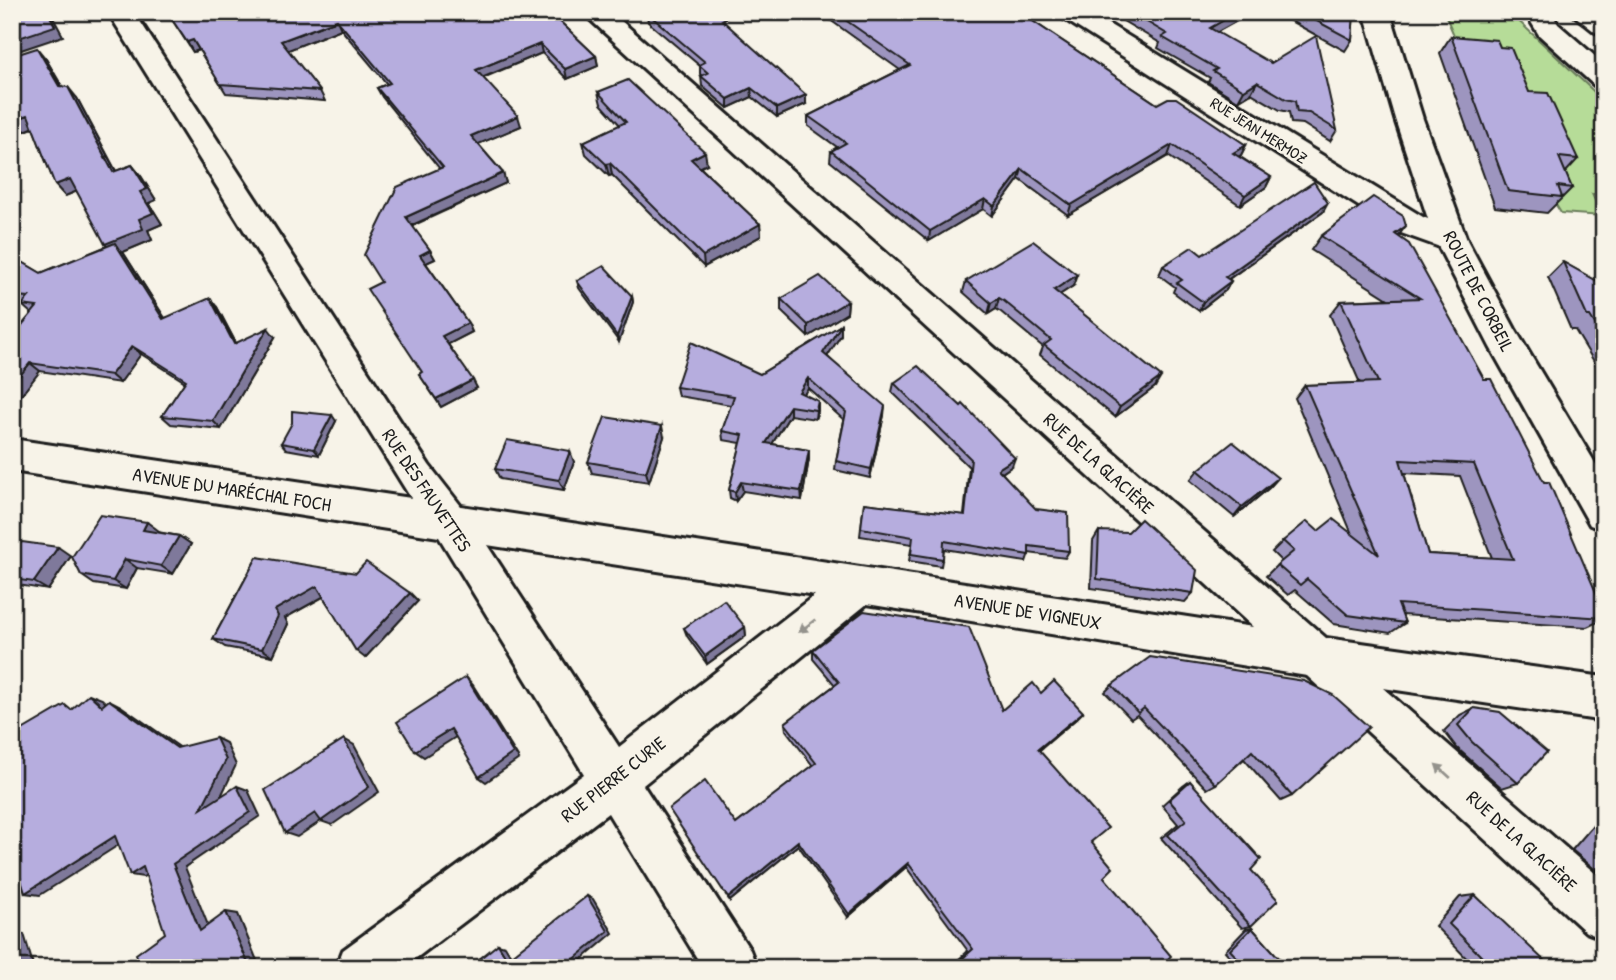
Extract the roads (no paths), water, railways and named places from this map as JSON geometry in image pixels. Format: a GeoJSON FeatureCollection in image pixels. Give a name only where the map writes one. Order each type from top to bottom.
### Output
{"type":"FeatureCollection","features":[{"type":"Feature","properties":{"kind":"street","name":"RUE DES FAUVETTES"},"geometry":{"type":"LineString","coordinates":[[121,12],[366,399],[416,476],[452,524],[615,779],[732,968]]}},
{"type":"Feature","properties":{"kind":"street","name":"RUE DE LA GLACIÈRE"},"geometry":{"type":"LineString","coordinates":[[595,12],[1604,914]]}},
{"type":"Feature","properties":{"kind":"street","name":"RUE JEAN MERMOZ"},"geometry":{"type":"LineString","coordinates":[[1070,12],[1412,225],[1451,240]]}},
{"type":"Feature","properties":{"kind":"street","name":"ROUTE DE CORBEIL"},"geometry":{"type":"LineString","coordinates":[[1377,12],[1409,119],[1451,240],[1502,338],[1604,513]]}},
{"type":"Feature","properties":{"kind":"street"},"geometry":{"type":"LineString","coordinates":[[1538,12],[1548,29],[1604,79]]}},
{"type":"Feature","properties":{"kind":"street"},"geometry":{"type":"LineString","coordinates":[[1550,12],[1604,50]]}},
{"type":"Feature","properties":{"kind":"street"},"geometry":{"type":"LineString","coordinates":[[1583,12],[1604,26]]}},
{"type":"Feature","properties":{"kind":"street","name":"AVENUE DU MARÉCHAL FOCH"},"geometry":{"type":"LineString","coordinates":[[12,455],[452,524]]}},
{"type":"Feature","properties":{"kind":"street","name":"AVENUE DE VIGNEUX"},"geometry":{"type":"LineString","coordinates":[[452,524],[861,584],[1315,657],[1604,699]]}},
{"type":"Feature","properties":{"kind":"street","name":"RUE PIERRE CURIE"},"geometry":{"type":"LineString","coordinates":[[361,968],[615,779],[861,584]]}}]}
